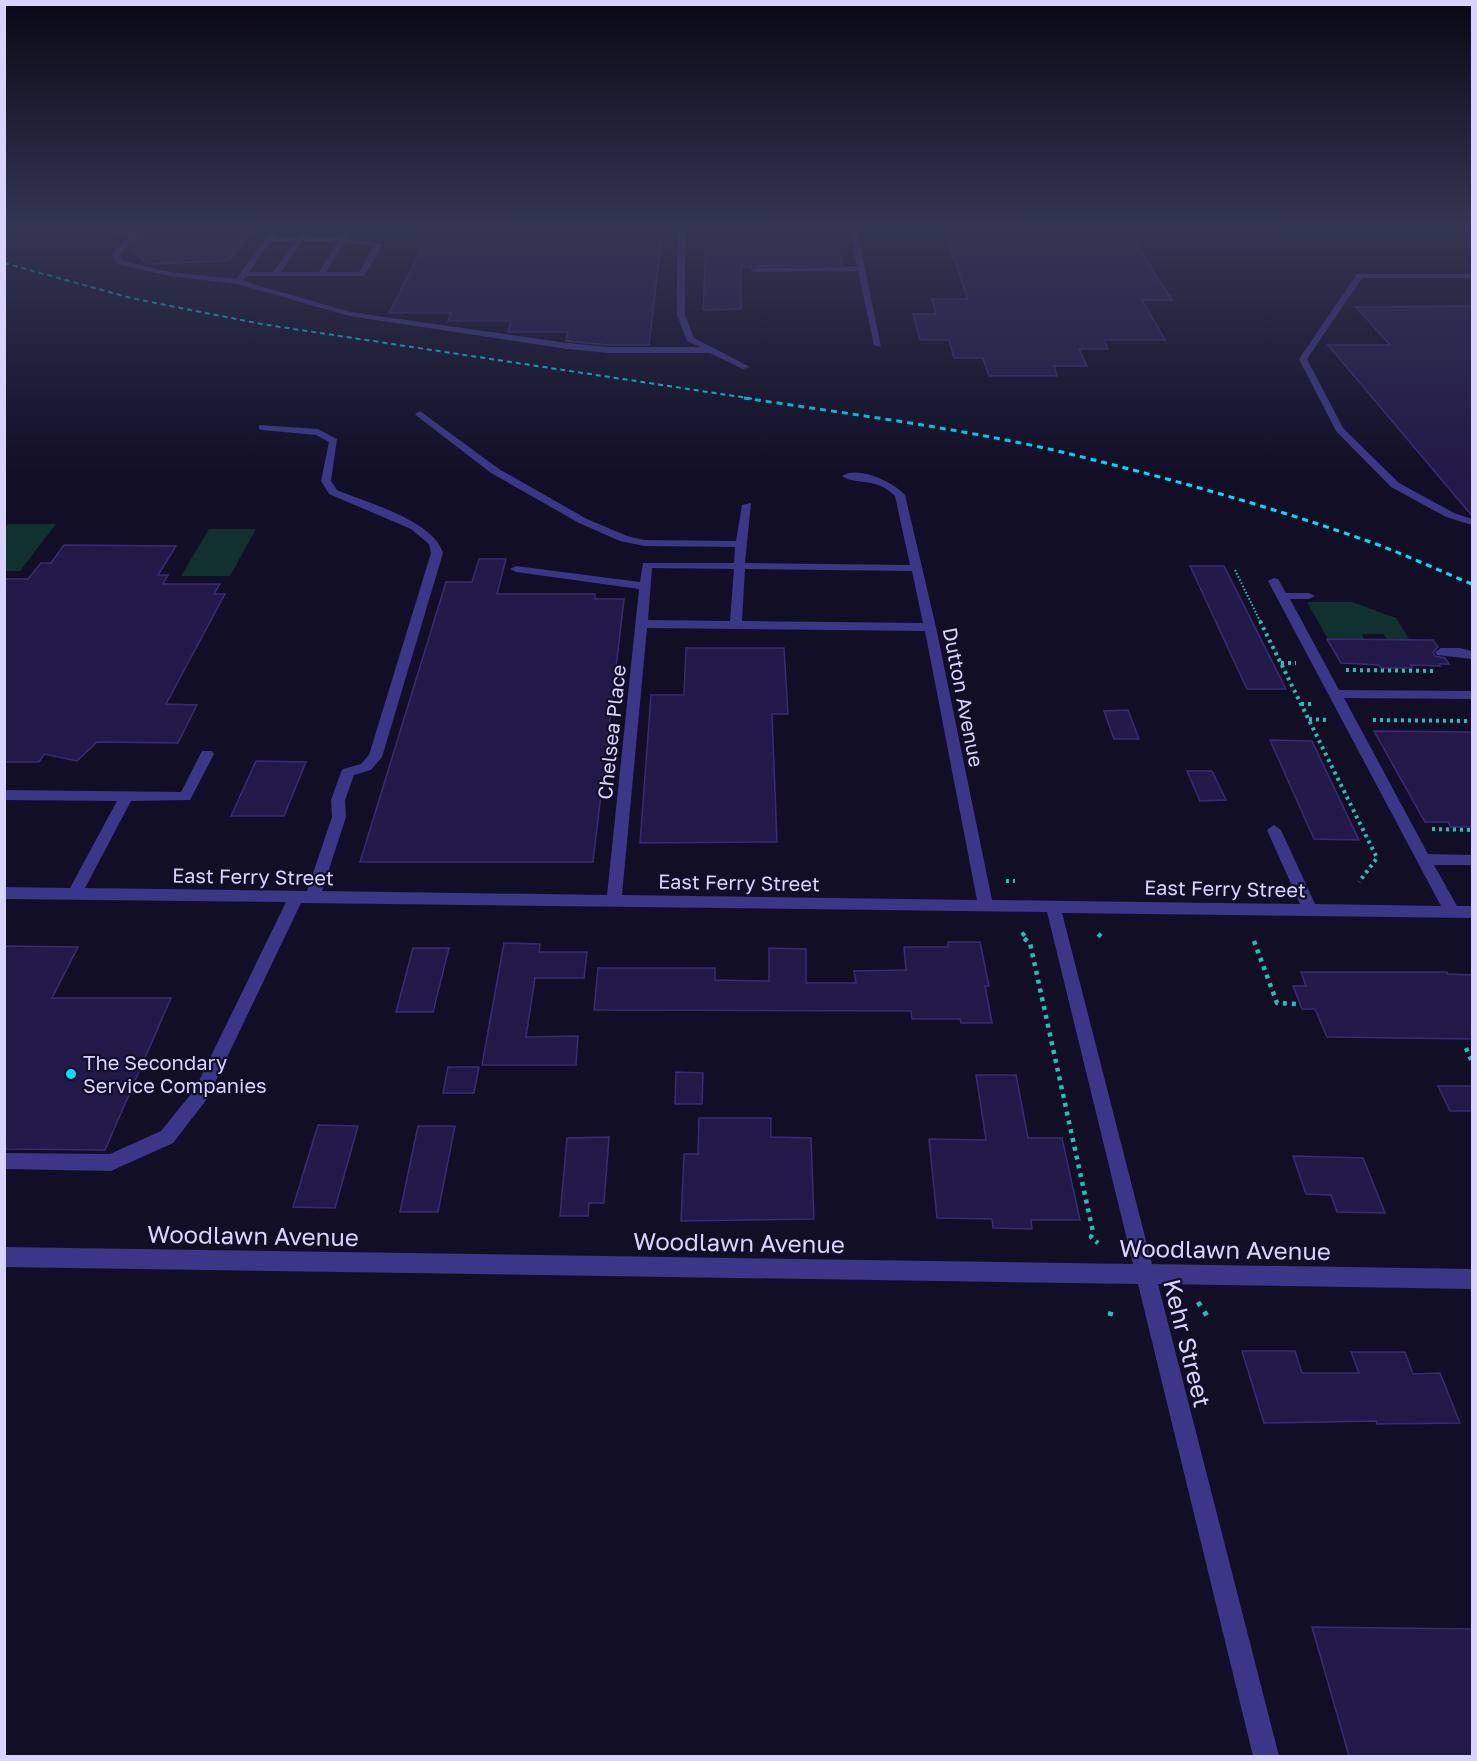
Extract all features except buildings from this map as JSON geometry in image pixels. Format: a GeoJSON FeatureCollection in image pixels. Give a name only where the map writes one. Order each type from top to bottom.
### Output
{"type":"FeatureCollection","features":[{"type":"Feature","properties":{"kind":"street"},"geometry":{"type":"LineString","coordinates":[[329,307],[349,314],[567,346],[609,350],[713,350]]}},
{"type":"Feature","properties":{"kind":"street"},"geometry":{"type":"LineString","coordinates":[[681,307],[681,315],[690,339],[746,367]]}},
{"type":"Feature","properties":{"kind":"street"},"geometry":{"type":"LineString","coordinates":[[870,307],[878,345]]}},
{"type":"Feature","properties":{"kind":"street"},"geometry":{"type":"LineString","coordinates":[[1339,307],[1303,359],[1339,429],[1395,485],[1450,515],[1473,522]]}},
{"type":"Feature","properties":{"kind":"street"},"geometry":{"type":"LineString","coordinates":[[420,414],[495,471],[583,521],[624,539],[644,543],[741,544]]}},
{"type":"Feature","properties":{"kind":"street"},"geometry":{"type":"LineString","coordinates":[[4,1161],[111,1163],[167,1137],[201,1094],[304,898],[339,818],[338,800],[348,772],[366,767],[375,757],[437,553],[434,543],[415,527],[333,492],[326,481],[334,441],[318,432],[262,427]]}},
{"type":"Feature","properties":{"kind":"street","name":"Dutton Avenue"},"geometry":{"type":"LineString","coordinates":[[847,476],[880,480],[893,486],[900,495],[930,627],[986,906]]}},
{"type":"Feature","properties":{"kind":"street"},"geometry":{"type":"LineString","coordinates":[[736,625],[738,566],[747,505]]}},
{"type":"Feature","properties":{"kind":"street","name":"Chelsea Place"},"geometry":{"type":"LineString","coordinates":[[614,902],[647,565],[738,566]]}},
{"type":"Feature","properties":{"kind":"street"},"geometry":{"type":"LineString","coordinates":[[738,566],[916,568]]}},
{"type":"Feature","properties":{"kind":"street"},"geometry":{"type":"LineString","coordinates":[[516,569],[645,586]]}},
{"type":"Feature","properties":{"kind":"street"},"geometry":{"type":"LineString","coordinates":[[1274,581],[1452,911]]}},
{"type":"Feature","properties":{"kind":"street"},"geometry":{"type":"LineString","coordinates":[[1282,596],[1309,596]]}},
{"type":"Feature","properties":{"kind":"street"},"geometry":{"type":"LineString","coordinates":[[641,624],[930,627]]}},
{"type":"Feature","properties":{"kind":"street"},"geometry":{"type":"LineString","coordinates":[[1441,652],[1473,655]]}},
{"type":"Feature","properties":{"kind":"street"},"geometry":{"type":"LineString","coordinates":[[1335,694],[1473,695]]}},
{"type":"Feature","properties":{"kind":"street"},"geometry":{"type":"LineString","coordinates":[[4,795],[185,797],[207,754]]}},
{"type":"Feature","properties":{"kind":"street"},"geometry":{"type":"LineString","coordinates":[[74,894],[127,796]]}},
{"type":"Feature","properties":{"kind":"street"},"geometry":{"type":"LineString","coordinates":[[1275,830],[1310,910]]}},
{"type":"Feature","properties":{"kind":"street"},"geometry":{"type":"LineString","coordinates":[[1424,859],[1473,860]]}},
{"type":"Feature","properties":{"kind":"street","name":"East Ferry Street"},"geometry":{"type":"LineString","coordinates":[[4,894],[1473,912]]}},
{"type":"Feature","properties":{"kind":"street","name":"Kehr Street"},"geometry":{"type":"LineString","coordinates":[[1053,907],[1266,1756]]}},
{"type":"Feature","properties":{"kind":"street","name":"Woodlawn Avenue"},"geometry":{"type":"LineString","coordinates":[[4,1257],[1473,1279]]}},
{"type":"Feature","properties":{"kind":"path"},"geometry":{"type":"LineString","coordinates":[[1234,570],[1247,592],[1377,858],[1359,882]]}},
{"type":"Feature","properties":{"kind":"path"},"geometry":{"type":"LineString","coordinates":[[1339,670],[1437,671]]}},
{"type":"Feature","properties":{"kind":"path"},"geometry":{"type":"LineString","coordinates":[[1309,719],[1333,720]]}},
{"type":"Feature","properties":{"kind":"path"},"geometry":{"type":"LineString","coordinates":[[1366,720],[1473,721]]}},
{"type":"Feature","properties":{"kind":"path"},"geometry":{"type":"LineString","coordinates":[[1426,829],[1473,830]]}},
{"type":"Feature","properties":{"kind":"path"},"geometry":{"type":"LineString","coordinates":[[1006,881],[1015,881]]}},
{"type":"Feature","properties":{"kind":"path"},"geometry":{"type":"LineString","coordinates":[[1098,934],[1104,939]]}},
{"type":"Feature","properties":{"kind":"path"},"geometry":{"type":"LineString","coordinates":[[1023,935],[1030,943],[1093,1232],[1091,1237],[1098,1243]]}},
{"type":"Feature","properties":{"kind":"path"},"geometry":{"type":"LineString","coordinates":[[1254,940],[1277,1003],[1296,1004]]}},
{"type":"Feature","properties":{"kind":"path"},"geometry":{"type":"LineString","coordinates":[[1466,1048],[1473,1062]]}},
{"type":"Feature","properties":{"kind":"path"},"geometry":{"type":"LineString","coordinates":[[1198,1302],[1207,1316]]}},
{"type":"Feature","properties":{"kind":"path"},"geometry":{"type":"LineString","coordinates":[[1110,1316],[1112,1307]]}},
{"type":"Feature","properties":{"kind":"green space"},"geometry":{"type":"Polygon","coordinates":[[[8,524],[56,524],[20,571],[5,571],[5,528],[8,524]]]}},
{"type":"Feature","properties":{"kind":"green space"},"geometry":{"type":"Polygon","coordinates":[[[209,529],[256,529],[230,576],[181,576],[209,529]]]}},
{"type":"Feature","properties":{"kind":"green space"},"geometry":{"type":"Polygon","coordinates":[[[1307,602],[1352,602],[1396,618],[1409,639],[1387,639],[1383,634],[1362,634],[1364,639],[1328,639],[1307,602]]]}},
{"type":"Feature","properties":{"kind":"railway"},"geometry":{"type":"LineString","coordinates":[[177,307],[261,324],[754,399]]}},
{"type":"Feature","properties":{"kind":"railway"},"geometry":{"type":"LineString","coordinates":[[744,398],[1023,443],[1102,462],[1220,494],[1337,530],[1472,584]]}},
{"type":"Feature","properties":{"kind":"place","name":"The Secondary Service Companies"},"geometry":{"type":"Point","coordinates":[71,1074]}}]}
